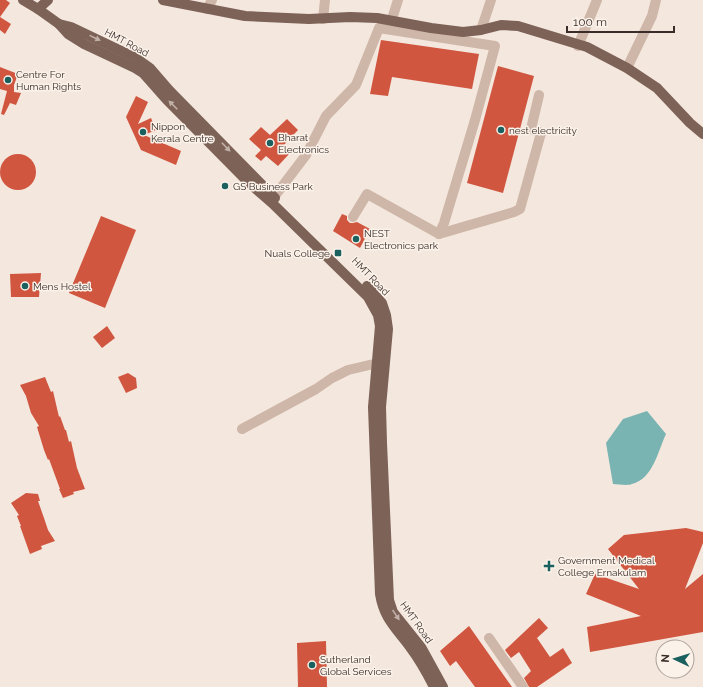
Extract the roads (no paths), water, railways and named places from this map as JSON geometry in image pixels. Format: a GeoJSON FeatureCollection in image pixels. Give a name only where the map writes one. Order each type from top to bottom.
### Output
{"type":"FeatureCollection","features":[{"type":"Feature","properties":{"kind":"main road","name":"HMT Road"},"geometry":{"type":"LineString","coordinates":[[23,0],[59,24],[68,34],[84,44],[143,73],[166,99],[248,182],[350,277],[368,297],[379,305]]}},
{"type":"Feature","properties":{"kind":"main road"},"geometry":{"type":"LineString","coordinates":[[38,9],[48,0]]}},
{"type":"Feature","properties":{"kind":"main road"},"geometry":{"type":"LineString","coordinates":[[163,0],[210,4],[245,16],[323,19],[350,17],[377,18],[391,22],[463,32],[481,30],[501,24],[518,26],[578,46],[587,47],[627,68],[657,88],[690,123],[703,134]]}},
{"type":"Feature","properties":{"kind":"main road","name":"HMT Road"},"geometry":{"type":"LineString","coordinates":[[59,24],[71,27],[136,58],[150,68],[298,221],[365,283],[386,315],[388,329],[381,414],[389,600],[393,612],[421,647],[443,687]]}},
{"type":"Feature","properties":{"kind":"main road","name":"HMT Road"},"geometry":{"type":"LineString","coordinates":[[379,305],[378,315],[380,326],[374,408],[379,571],[382,607],[387,618],[411,648],[434,687]]}},
{"type":"Feature","properties":{"kind":"street"},"geometry":{"type":"LineString","coordinates":[[323,19],[325,0]]}},
{"type":"Feature","properties":{"kind":"street"},"geometry":{"type":"LineString","coordinates":[[391,22],[398,0]]}},
{"type":"Feature","properties":{"kind":"street"},"geometry":{"type":"LineString","coordinates":[[481,30],[491,0]]}},
{"type":"Feature","properties":{"kind":"street"},"geometry":{"type":"LineString","coordinates":[[578,46],[597,0]]}},
{"type":"Feature","properties":{"kind":"street"},"geometry":{"type":"LineString","coordinates":[[627,68],[652,16],[656,0]]}},
{"type":"Feature","properties":{"kind":"street"},"geometry":{"type":"LineString","coordinates":[[274,196],[306,154],[326,116],[356,85],[379,28],[495,46],[475,120],[444,223],[439,234]]}},
{"type":"Feature","properties":{"kind":"street"},"geometry":{"type":"LineString","coordinates":[[353,217],[367,194],[439,234],[514,212],[520,208],[541,133],[531,129],[539,94]]}},
{"type":"Feature","properties":{"kind":"street"},"geometry":{"type":"LineString","coordinates":[[242,430],[348,370],[378,363]]}},
{"type":"Feature","properties":{"kind":"street"},"geometry":{"type":"LineString","coordinates":[[489,638],[523,687]]}},
{"type":"Feature","properties":{"kind":"water"},"geometry":{"type":"Polygon","coordinates":[[[647,411],[666,434],[654,464],[639,481],[628,485],[613,484],[606,443],[623,419],[647,411]]]}},
{"type":"Feature","properties":{"kind":"place","name":"Centre For Human Rights"},"geometry":{"type":"Point","coordinates":[8,80]}},
{"type":"Feature","properties":{"kind":"place","name":"nest electricity"},"geometry":{"type":"Point","coordinates":[501,130]}},
{"type":"Feature","properties":{"kind":"place","name":"Nippon Kerala Centre"},"geometry":{"type":"Point","coordinates":[143,132]}},
{"type":"Feature","properties":{"kind":"place","name":"Bharat Electronics"},"geometry":{"type":"Point","coordinates":[270,143]}},
{"type":"Feature","properties":{"kind":"place","name":"GS Business Park"},"geometry":{"type":"Point","coordinates":[225,186]}},
{"type":"Feature","properties":{"kind":"place","name":"NEST Electronics park"},"geometry":{"type":"Point","coordinates":[356,239]}},
{"type":"Feature","properties":{"kind":"place","name":"Nuals College"},"geometry":{"type":"Point","coordinates":[338,253]}},
{"type":"Feature","properties":{"kind":"place","name":"Mens Hostel"},"geometry":{"type":"Point","coordinates":[25,286]}},
{"type":"Feature","properties":{"kind":"place","name":"Government Medical College Ernakulam"},"geometry":{"type":"Point","coordinates":[549,566]}},
{"type":"Feature","properties":{"kind":"place","name":"Sutherland Global Services"},"geometry":{"type":"Point","coordinates":[312,665]}}]}
